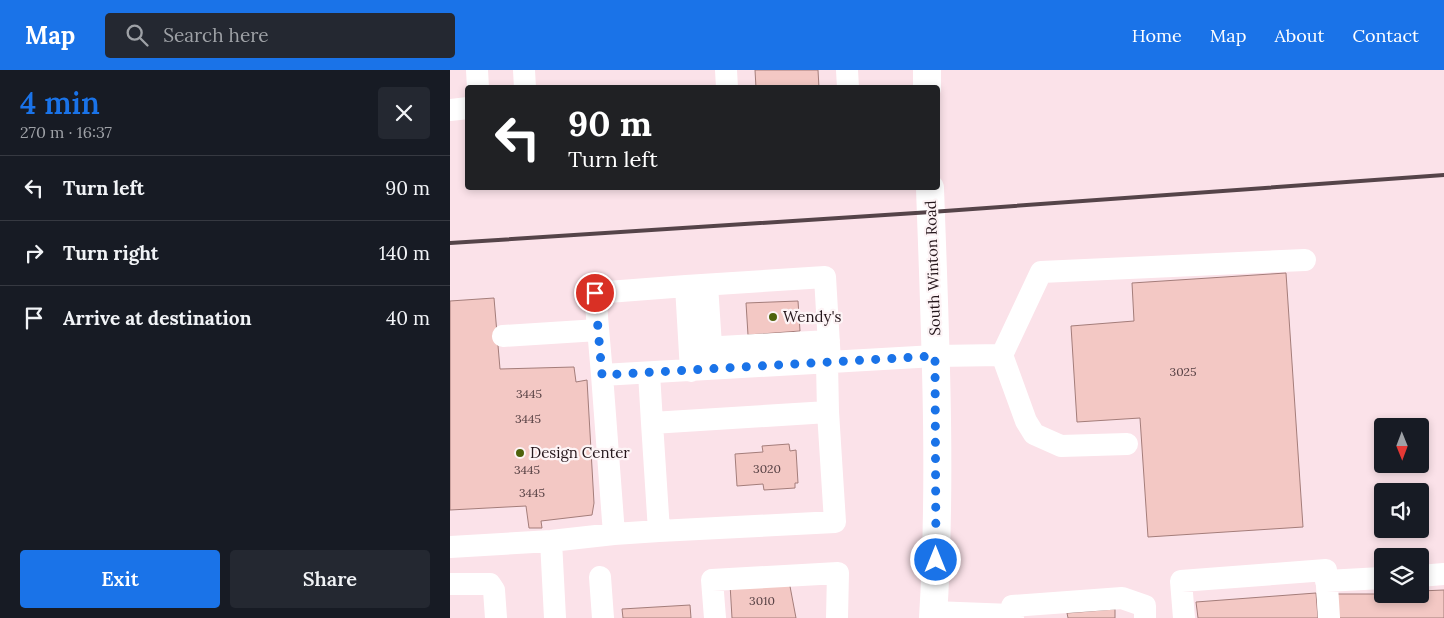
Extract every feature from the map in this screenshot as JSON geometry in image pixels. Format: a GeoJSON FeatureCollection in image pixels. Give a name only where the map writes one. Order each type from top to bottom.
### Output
{"type":"FeatureCollection","features":[{"type":"Feature","properties":{"kind":"main road"},"geometry":{"type":"LineString","coordinates":[[927,70],[927,85]]}},
{"type":"Feature","properties":{"kind":"main road","name":"South Winton Road"},"geometry":{"type":"LineString","coordinates":[[930,190],[935,356],[936,560],[933,615]]}},
{"type":"Feature","properties":{"kind":"street"},"geometry":{"type":"LineString","coordinates":[[477,70],[478,85]]}},
{"type":"Feature","properties":{"kind":"street"},"geometry":{"type":"LineString","coordinates":[[524,70],[525,85]]}},
{"type":"Feature","properties":{"kind":"street"},"geometry":{"type":"LineString","coordinates":[[726,70],[727,85]]}},
{"type":"Feature","properties":{"kind":"street"},"geometry":{"type":"LineString","coordinates":[[847,70],[848,85]]}},
{"type":"Feature","properties":{"kind":"street"},"geometry":{"type":"LineString","coordinates":[[450,110],[465,108]]}},
{"type":"Feature","properties":{"kind":"street"},"geometry":{"type":"LineString","coordinates":[[1127,444],[1061,446],[1034,434],[1026,421],[1002,355],[1041,272],[1305,260]]}},
{"type":"Feature","properties":{"kind":"street"},"geometry":{"type":"LineString","coordinates":[[450,547],[551,541],[659,531],[835,522],[828,412],[825,277],[595,293],[614,534]]}},
{"type":"Feature","properties":{"kind":"street"},"geometry":{"type":"LineString","coordinates":[[696,285],[711,346],[702,370]]}},
{"type":"Feature","properties":{"kind":"street"},"geometry":{"type":"LineString","coordinates":[[696,285],[702,370]]}},
{"type":"Feature","properties":{"kind":"street"},"geometry":{"type":"LineString","coordinates":[[503,336],[598,330]]}},
{"type":"Feature","properties":{"kind":"street"},"geometry":{"type":"LineString","coordinates":[[711,346],[828,355],[1002,355]]}},
{"type":"Feature","properties":{"kind":"street"},"geometry":{"type":"LineString","coordinates":[[602,375],[702,370],[828,355]]}},
{"type":"Feature","properties":{"kind":"street"},"geometry":{"type":"LineString","coordinates":[[648,374],[659,531]]}},
{"type":"Feature","properties":{"kind":"street"},"geometry":{"type":"LineString","coordinates":[[652,423],[828,412]]}},
{"type":"Feature","properties":{"kind":"street"},"geometry":{"type":"LineString","coordinates":[[551,541],[556,618]]}},
{"type":"Feature","properties":{"kind":"street"},"geometry":{"type":"LineString","coordinates":[[1184,618],[1181,581],[1326,570],[1329,618]]}},
{"type":"Feature","properties":{"kind":"street"},"geometry":{"type":"LineString","coordinates":[[715,618],[712,580],[838,573],[837,618]]}},
{"type":"Feature","properties":{"kind":"street"},"geometry":{"type":"LineString","coordinates":[[1429,575],[1444,574]]}},
{"type":"Feature","properties":{"kind":"street"},"geometry":{"type":"LineString","coordinates":[[600,577],[603,618]]}},
{"type":"Feature","properties":{"kind":"street"},"geometry":{"type":"LineString","coordinates":[[1326,581],[1374,578]]}},
{"type":"Feature","properties":{"kind":"street"},"geometry":{"type":"LineString","coordinates":[[450,584],[490,584],[494,590],[496,618]]}},
{"type":"Feature","properties":{"kind":"street"},"geometry":{"type":"LineString","coordinates":[[1050,611],[1122,598],[1145,606],[1145,618]]}},
{"type":"Feature","properties":{"kind":"street"},"geometry":{"type":"LineString","coordinates":[[933,615],[1012,617],[1012,606],[1050,611],[1114,608],[1130,612],[1135,618]]}},
{"type":"Feature","properties":{"kind":"building"},"geometry":{"type":"Polygon","coordinates":[[[755,70],[818,70],[819,85],[756,85],[755,70]]]}},
{"type":"Feature","properties":{"kind":"building"},"geometry":{"type":"Polygon","coordinates":[[[1286,273],[1303,527],[1148,537],[1140,418],[1077,422],[1071,326],[1134,321],[1132,283],[1286,273]]]}},
{"type":"Feature","properties":{"kind":"building","name":"Design Center"},"geometry":{"type":"Polygon","coordinates":[[[494,298],[500,369],[574,367],[576,382],[587,380],[594,503],[592,515],[541,521],[542,528],[529,528],[526,506],[450,510],[450,301],[494,298]]]}},
{"type":"Feature","properties":{"kind":"building","name":"Wendy's"},"geometry":{"type":"Polygon","coordinates":[[[798,301],[800,331],[748,335],[746,303],[798,301]]]}},
{"type":"Feature","properties":{"kind":"building"},"geometry":{"type":"Polygon","coordinates":[[[789,444],[790,451],[796,450],[798,483],[795,483],[795,488],[764,490],[763,484],[737,486],[735,454],[763,452],[762,446],[789,444]]]}},
{"type":"Feature","properties":{"kind":"building"},"geometry":{"type":"Polygon","coordinates":[[[789,581],[796,618],[732,618],[730,584],[789,581]]]}},
{"type":"Feature","properties":{"kind":"building"},"geometry":{"type":"Polygon","coordinates":[[[1444,590],[1444,618],[1338,618],[1336,594],[1374,594],[1374,603],[1429,603],[1429,591],[1444,590]]]}},
{"type":"Feature","properties":{"kind":"building"},"geometry":{"type":"Polygon","coordinates":[[[1316,593],[1318,618],[1198,618],[1196,602],[1316,593]]]}},
{"type":"Feature","properties":{"kind":"building"},"geometry":{"type":"Polygon","coordinates":[[[690,605],[691,618],[623,618],[622,609],[690,605]]]}},
{"type":"Feature","properties":{"kind":"building"},"geometry":{"type":"Polygon","coordinates":[[[1115,609],[1115,618],[1068,618],[1067,613],[1115,609]]]}},
{"type":"Feature","properties":{"kind":"railway"},"geometry":{"type":"LineString","coordinates":[[450,243],[931,212],[1444,175]]}},
{"type":"Feature","properties":{"kind":"place","name":"Wendy's"},"geometry":{"type":"Point","coordinates":[773,317]}},
{"type":"Feature","properties":{"kind":"place","name":"Design Center"},"geometry":{"type":"Point","coordinates":[520,453]}},
{"type":"Feature","properties":{"kind":"route"},"geometry":{"type":"LineString","coordinates":[[595,293],[602,375],[648,374],[935,356],[936,560]]}}]}
